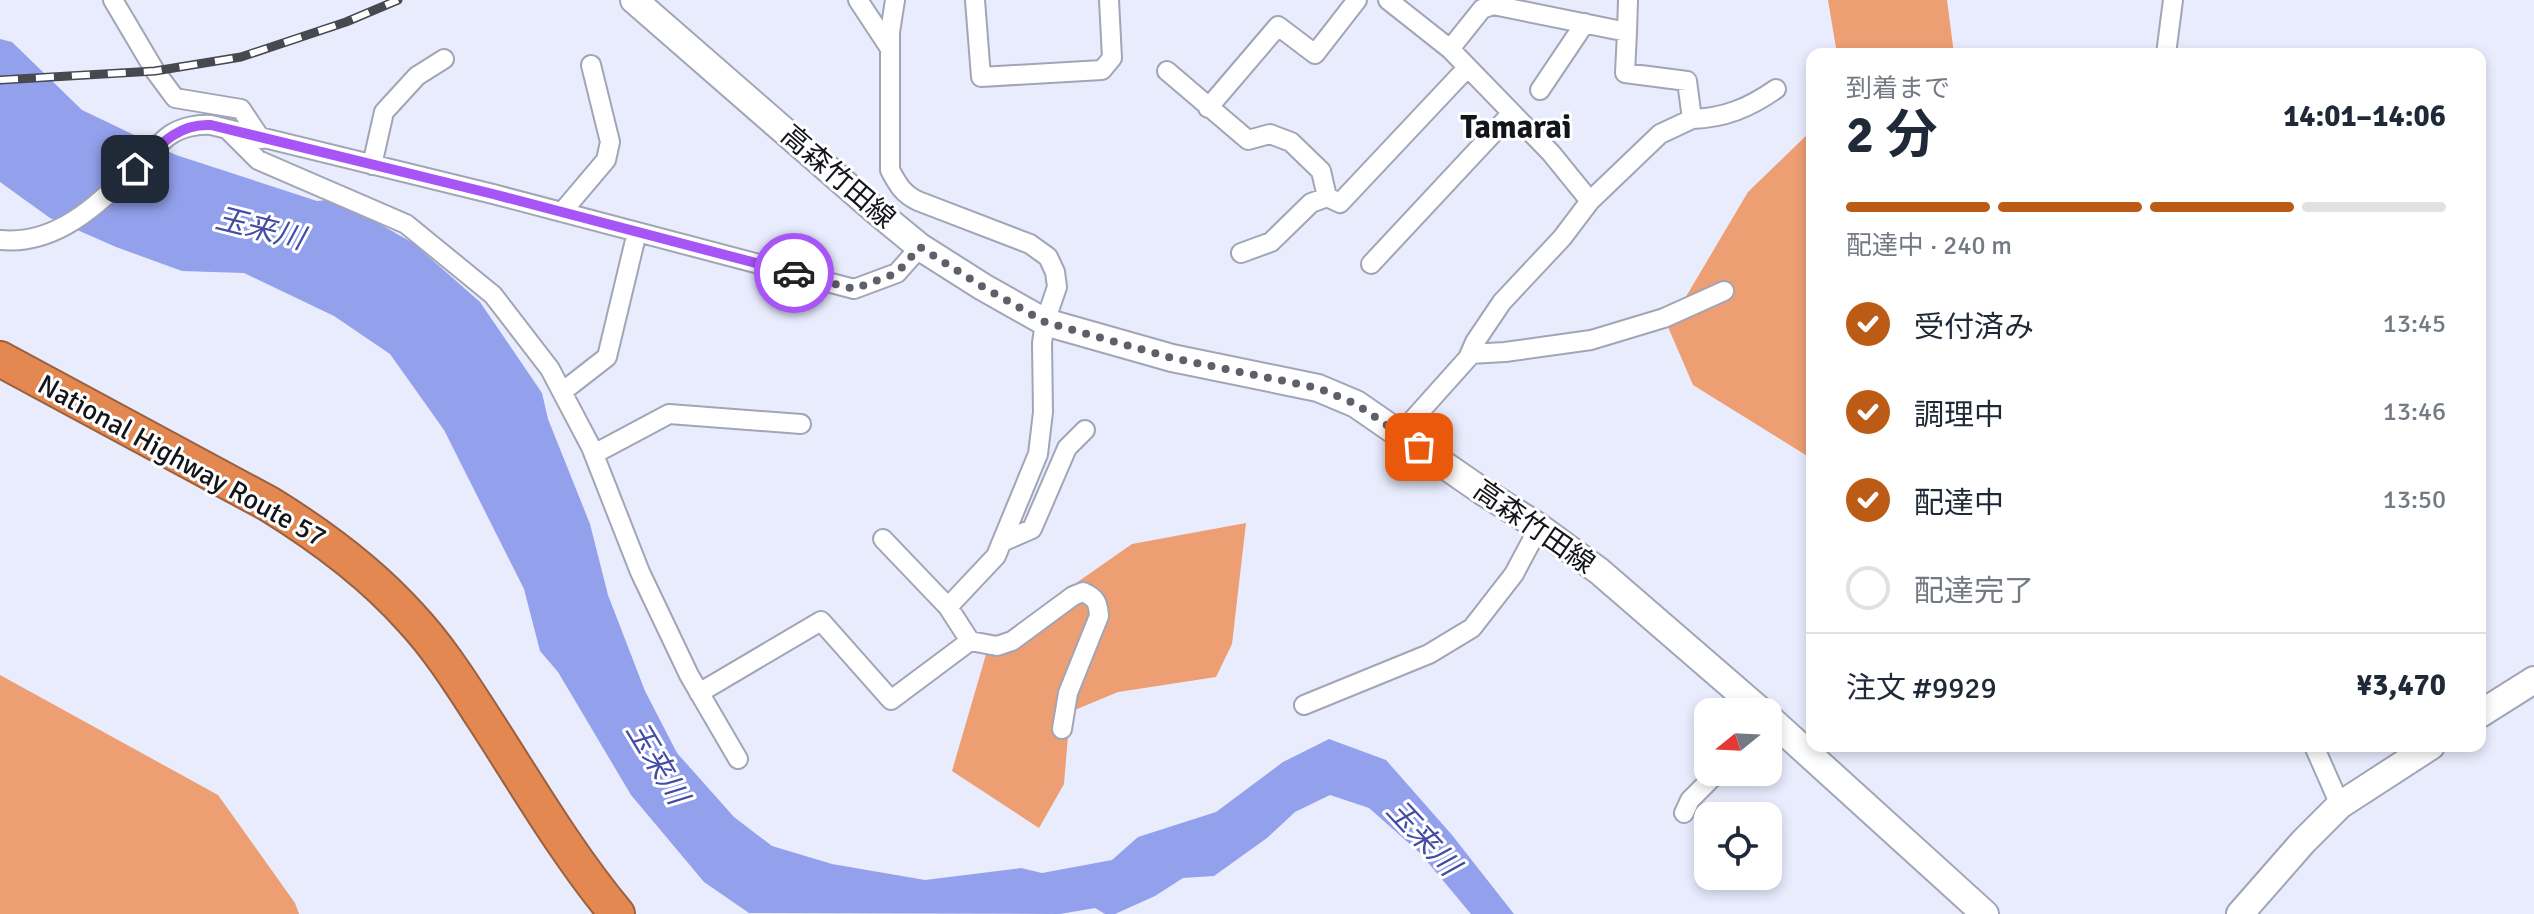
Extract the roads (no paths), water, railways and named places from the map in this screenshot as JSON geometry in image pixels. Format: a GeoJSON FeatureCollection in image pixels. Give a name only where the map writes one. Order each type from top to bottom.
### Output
{"type":"FeatureCollection","features":[{"type":"Feature","properties":{"kind":"highway","name":"National Highway Route 57"},"geometry":{"type":"LineString","coordinates":[[0,359],[269,504],[310,529],[381,586],[443,657],[567,845],[617,914]]}},
{"type":"Feature","properties":{"kind":"main road","name":"高森竹田線"},"geometry":{"type":"LineString","coordinates":[[634,0],[875,210],[920,247],[983,287],[1045,322],[1172,358],[1318,388],[1356,404],[1599,571],[1746,698]]}},
{"type":"Feature","properties":{"kind":"main road"},"geometry":{"type":"LineString","coordinates":[[2486,710],[2534,680]]}},
{"type":"Feature","properties":{"kind":"main road"},"geometry":{"type":"LineString","coordinates":[[1782,731],[1985,914]]}},
{"type":"Feature","properties":{"kind":"main road"},"geometry":{"type":"LineString","coordinates":[[2240,914],[2340,805],[2422,752]]}},
{"type":"Feature","properties":{"kind":"street"},"geometry":{"type":"LineString","coordinates":[[113,0],[155,71],[175,98],[241,109],[261,139]]}},
{"type":"Feature","properties":{"kind":"street"},"geometry":{"type":"LineString","coordinates":[[858,0],[889,47]]}},
{"type":"Feature","properties":{"kind":"street"},"geometry":{"type":"LineString","coordinates":[[895,0],[889,47],[890,170],[899,187],[907,196],[918,201],[1030,244],[1048,257],[1057,287],[1045,322],[1042,343],[1043,412],[1038,454],[996,556],[948,607]]}},
{"type":"Feature","properties":{"kind":"street"},"geometry":{"type":"LineString","coordinates":[[975,0],[981,77],[1102,70],[1112,58],[1109,0]]}},
{"type":"Feature","properties":{"kind":"street"},"geometry":{"type":"LineString","coordinates":[[1208,108],[1278,26],[1315,54],[1357,0]]}},
{"type":"Feature","properties":{"kind":"street"},"geometry":{"type":"LineString","coordinates":[[1388,0],[1450,49],[1551,153],[1590,201]]}},
{"type":"Feature","properties":{"kind":"street"},"geometry":{"type":"LineString","coordinates":[[1628,0],[1625,73],[1687,81],[1692,119]]}},
{"type":"Feature","properties":{"kind":"street"},"geometry":{"type":"LineString","coordinates":[[2167,48],[2173,0]]}},
{"type":"Feature","properties":{"kind":"street"},"geometry":{"type":"LineString","coordinates":[[1450,49],[1482,9],[1493,5],[1627,32]]}},
{"type":"Feature","properties":{"kind":"street"},"geometry":{"type":"LineString","coordinates":[[1540,90],[1585,23]]}},
{"type":"Feature","properties":{"kind":"street"},"geometry":{"type":"LineString","coordinates":[[372,165],[384,112],[417,76],[444,59]]}},
{"type":"Feature","properties":{"kind":"street"},"geometry":{"type":"LineString","coordinates":[[562,212],[606,160],[610,142],[591,65]]}},
{"type":"Feature","properties":{"kind":"street"},"geometry":{"type":"LineString","coordinates":[[1241,253],[1271,242],[1311,203],[1327,197],[1340,203],[1467,68]]}},
{"type":"Feature","properties":{"kind":"street"},"geometry":{"type":"LineString","coordinates":[[1167,71],[1248,140],[1270,134],[1291,142],[1321,171],[1327,197]]}},
{"type":"Feature","properties":{"kind":"street"},"geometry":{"type":"LineString","coordinates":[[1400,434],[1470,354],[1502,302],[1562,238],[1590,201],[1660,134],[1692,119],[1712,119],[1736,112],[1776,89]]}},
{"type":"Feature","properties":{"kind":"street"},"geometry":{"type":"LineString","coordinates":[[1371,264],[1511,114]]}},
{"type":"Feature","properties":{"kind":"street"},"geometry":{"type":"LineString","coordinates":[[0,240],[31,240],[59,230],[99,202],[170,135],[198,124],[562,212],[854,289],[897,273],[920,247]]}},
{"type":"Feature","properties":{"kind":"street"},"geometry":{"type":"LineString","coordinates":[[229,131],[258,160],[406,224],[493,295],[550,369],[594,454],[640,572],[699,693],[738,759]]}},
{"type":"Feature","properties":{"kind":"street"},"geometry":{"type":"LineString","coordinates":[[562,392],[607,357],[637,232]]}},
{"type":"Feature","properties":{"kind":"street"},"geometry":{"type":"LineString","coordinates":[[1470,354],[1591,340],[1664,318],[1724,291]]}},
{"type":"Feature","properties":{"kind":"street"},"geometry":{"type":"LineString","coordinates":[[594,454],[669,414],[801,424]]}},
{"type":"Feature","properties":{"kind":"street"},"geometry":{"type":"LineString","coordinates":[[1002,542],[1032,529],[1067,448],[1085,430]]}},
{"type":"Feature","properties":{"kind":"street"},"geometry":{"type":"LineString","coordinates":[[1304,705],[1429,654],[1472,628],[1514,574],[1539,527]]}},
{"type":"Feature","properties":{"kind":"street"},"geometry":{"type":"LineString","coordinates":[[883,539],[948,607],[970,641],[997,646],[1012,641],[1073,596],[1083,592],[1093,597],[1098,603],[1099,616],[1068,693],[1062,729]]}},
{"type":"Feature","properties":{"kind":"street"},"geometry":{"type":"LineString","coordinates":[[699,693],[821,621],[891,700],[970,641]]}},
{"type":"Feature","properties":{"kind":"street"},"geometry":{"type":"LineString","coordinates":[[2317,752],[2340,805]]}},
{"type":"Feature","properties":{"kind":"street"},"geometry":{"type":"LineString","coordinates":[[1684,813],[1690,800],[1704,786]]}},
{"type":"Feature","properties":{"kind":"water","name":"玉来川"},"geometry":{"type":"Polygon","coordinates":[[[0,39],[12,42],[82,110],[176,155],[317,201],[336,199],[413,243],[480,302],[542,393],[548,419],[590,524],[608,595],[645,691],[677,753],[734,817],[772,846],[832,864],[925,880],[1021,868],[1042,873],[1112,860],[1138,837],[1216,812],[1283,762],[1329,739],[1386,760],[1452,835],[1514,914],[1471,914],[1420,853],[1369,808],[1330,795],[1295,812],[1267,838],[1214,876],[1183,878],[1155,896],[1115,914],[1105,914],[1095,908],[1060,914],[749,913],[704,882],[631,795],[558,672],[540,651],[524,589],[444,430],[390,354],[334,316],[244,273],[182,271],[116,247],[50,218],[0,182],[0,39]]]}},
{"type":"Feature","properties":{"kind":"railway"},"geometry":{"type":"LineString","coordinates":[[0,80],[155,71],[241,57],[346,22],[398,0]]}},
{"type":"Feature","properties":{"kind":"district","name":"Tamarai"},"geometry":{"type":"Point","coordinates":[1516,127]}}]}
